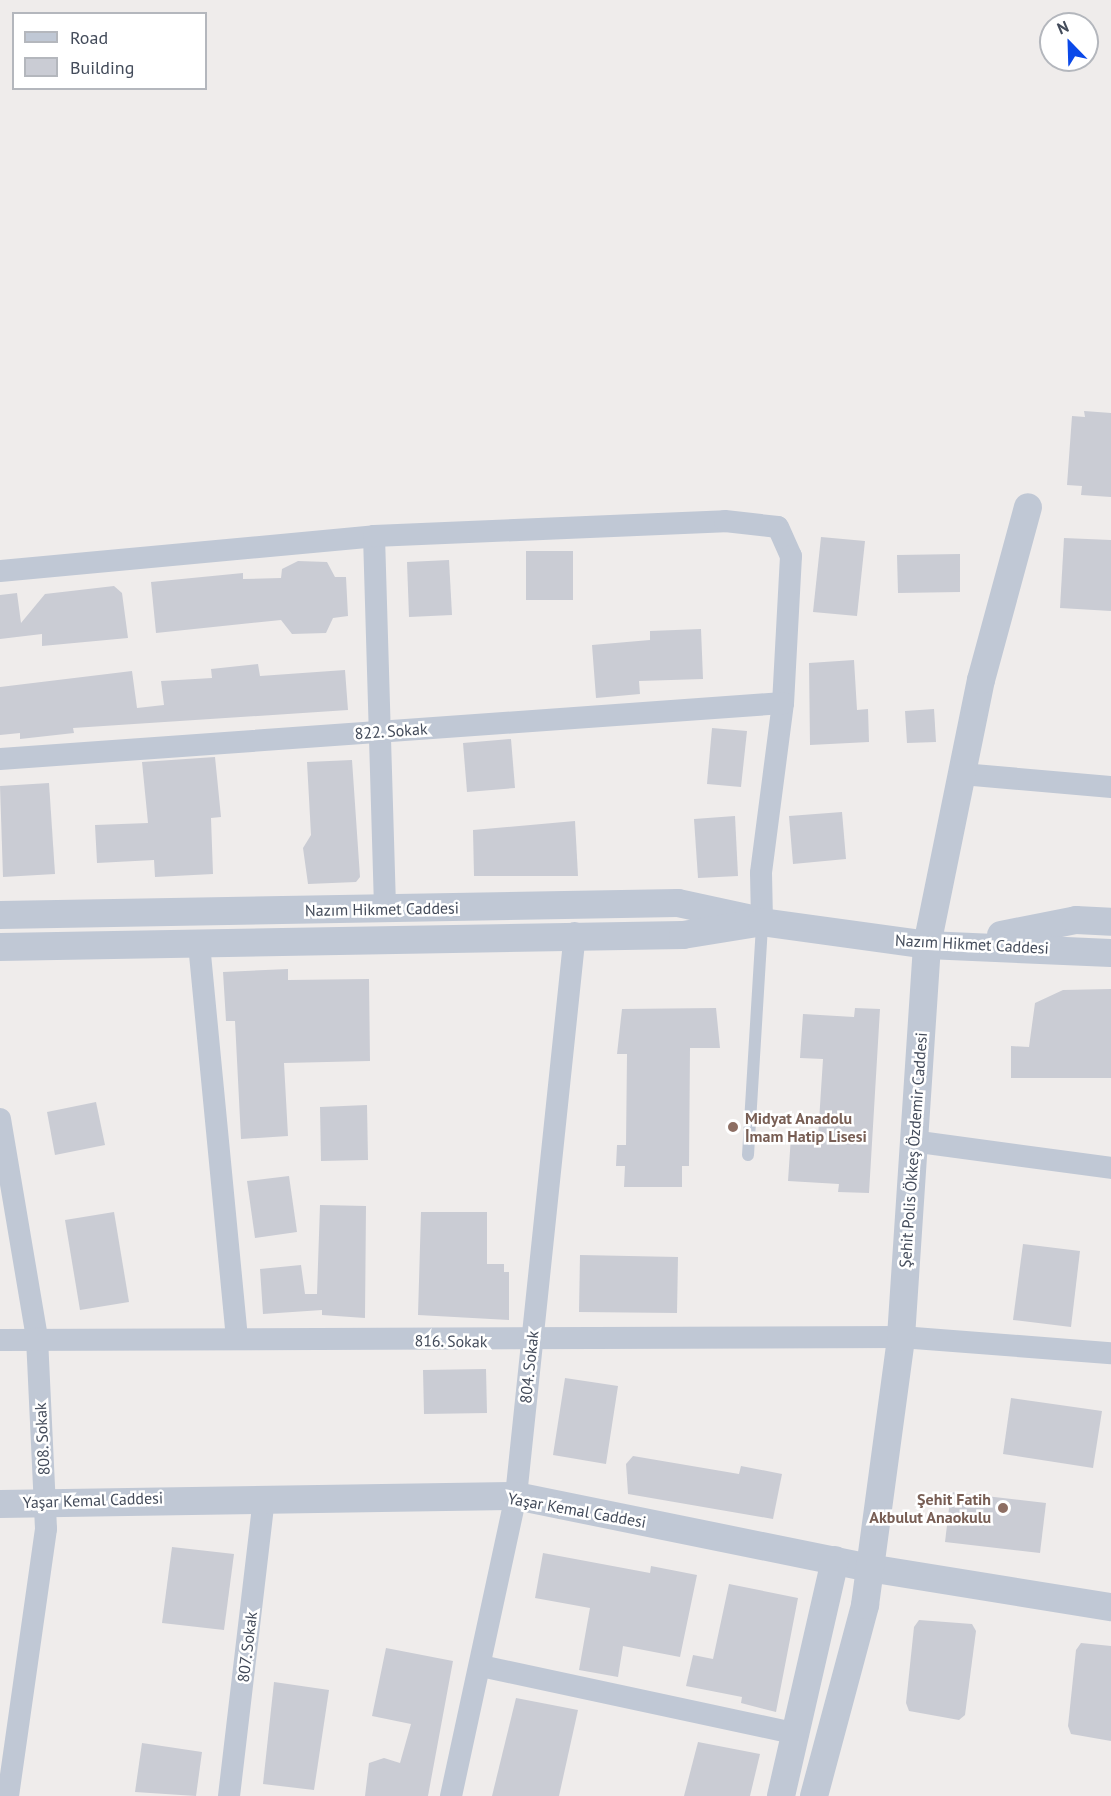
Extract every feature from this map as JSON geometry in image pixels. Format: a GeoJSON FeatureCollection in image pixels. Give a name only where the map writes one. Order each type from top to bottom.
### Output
{"type":"FeatureCollection","features":[{"type":"Feature","properties":{"kind":"street","name":"Şehit Polis Ökkeş Özdemir Caddesi"},"geometry":{"type":"LineString","coordinates":[[814,1796],[866,1605],[868,1568],[901,1337],[912,1141],[962,774],[1029,507]]}},
{"type":"Feature","properties":{"kind":"street"},"geometry":{"type":"LineString","coordinates":[[0,571],[374,536],[725,521],[778,527],[791,556],[783,703],[761,873],[762,921]]}},
{"type":"Feature","properties":{"kind":"street"},"geometry":{"type":"LineString","coordinates":[[374,536],[385,909]]}},
{"type":"Feature","properties":{"kind":"street","name":"822. Sokak"},"geometry":{"type":"LineString","coordinates":[[0,759],[783,703]]}},
{"type":"Feature","properties":{"kind":"street"},"geometry":{"type":"LineString","coordinates":[[962,774],[1111,787]]}},
{"type":"Feature","properties":{"kind":"street","name":"Nazım Hikmet Caddesi"},"geometry":{"type":"LineString","coordinates":[[0,915],[678,903],[762,921],[940,945],[1111,953]]}},
{"type":"Feature","properties":{"kind":"street"},"geometry":{"type":"LineString","coordinates":[[940,945],[1076,920],[1111,922]]}},
{"type":"Feature","properties":{"kind":"street","name":"Nazım Hikmet Caddesi"},"geometry":{"type":"LineString","coordinates":[[0,947],[199,944],[575,933],[683,935],[762,921]]}},
{"type":"Feature","properties":{"kind":"street","name":"804. Sokak"},"geometry":{"type":"LineString","coordinates":[[451,1796],[516,1496],[575,933]]}},
{"type":"Feature","properties":{"kind":"street"},"geometry":{"type":"LineString","coordinates":[[199,944],[237,1338]]}},
{"type":"Feature","properties":{"kind":"street","name":"808. Sokak"},"geometry":{"type":"LineString","coordinates":[[0,1125],[37,1338],[46,1529],[6,1748],[8,1796]]}},
{"type":"Feature","properties":{"kind":"street"},"geometry":{"type":"LineString","coordinates":[[912,1141],[1111,1168]]}},
{"type":"Feature","properties":{"kind":"street","name":"816. Sokak"},"geometry":{"type":"LineString","coordinates":[[0,1340],[237,1338],[531,1342],[901,1337],[1111,1353]]}},
{"type":"Feature","properties":{"kind":"street","name":"Yaşar Kemal Caddesi"},"geometry":{"type":"LineString","coordinates":[[0,1504],[45,1500],[516,1496],[868,1568],[1111,1607]]}},
{"type":"Feature","properties":{"kind":"street","name":"807. Sokak"},"geometry":{"type":"LineString","coordinates":[[229,1796],[264,1497]]}},
{"type":"Feature","properties":{"kind":"street"},"geometry":{"type":"LineString","coordinates":[[781,1796],[798,1734],[835,1560]]}},
{"type":"Feature","properties":{"kind":"street"},"geometry":{"type":"LineString","coordinates":[[481,1666],[798,1734]]}},
{"type":"Feature","properties":{"kind":"lane"},"geometry":{"type":"LineString","coordinates":[[748,1155],[762,921]]}},
{"type":"Feature","properties":{"kind":"building"},"geometry":{"type":"Polygon","coordinates":[[[1084,411],[1111,413],[1111,497],[1081,495],[1082,486],[1067,485],[1072,416],[1085,417],[1084,411]]]}},
{"type":"Feature","properties":{"kind":"building"},"geometry":{"type":"Polygon","coordinates":[[[821,537],[865,541],[857,616],[813,612],[821,537]]]}},
{"type":"Feature","properties":{"kind":"building"},"geometry":{"type":"Polygon","coordinates":[[[1064,538],[1111,540],[1111,611],[1060,608],[1064,538]]]}},
{"type":"Feature","properties":{"kind":"building"},"geometry":{"type":"Polygon","coordinates":[[[526,551],[573,551],[573,600],[526,600],[526,551]]]}},
{"type":"Feature","properties":{"kind":"building"},"geometry":{"type":"Polygon","coordinates":[[[960,554],[960,592],[898,593],[897,555],[960,554]]]}},
{"type":"Feature","properties":{"kind":"building"},"geometry":{"type":"Polygon","coordinates":[[[449,560],[452,615],[409,617],[407,562],[449,560]]]}},
{"type":"Feature","properties":{"kind":"building"},"geometry":{"type":"Polygon","coordinates":[[[298,561],[327,562],[335,577],[346,577],[348,616],[333,618],[326,633],[292,634],[281,620],[156,633],[151,582],[243,573],[243,579],[281,578],[282,569],[298,561]]]}},
{"type":"Feature","properties":{"kind":"building"},"geometry":{"type":"Polygon","coordinates":[[[114,586],[122,593],[128,638],[42,646],[42,634],[0,639],[0,595],[17,593],[21,623],[45,594],[114,586]]]}},
{"type":"Feature","properties":{"kind":"building"},"geometry":{"type":"Polygon","coordinates":[[[701,629],[703,679],[639,681],[640,694],[596,698],[592,645],[650,640],[650,631],[701,629]]]}},
{"type":"Feature","properties":{"kind":"building"},"geometry":{"type":"Polygon","coordinates":[[[854,660],[857,710],[868,709],[869,742],[810,745],[809,663],[854,660]]]}},
{"type":"Feature","properties":{"kind":"building"},"geometry":{"type":"Polygon","coordinates":[[[258,664],[260,676],[345,670],[348,710],[73,728],[74,733],[20,739],[20,733],[0,735],[0,687],[132,671],[137,708],[164,705],[161,681],[212,678],[211,669],[258,664]]]}},
{"type":"Feature","properties":{"kind":"building"},"geometry":{"type":"Polygon","coordinates":[[[934,709],[936,742],[907,743],[905,711],[934,709]]]}},
{"type":"Feature","properties":{"kind":"building"},"geometry":{"type":"Polygon","coordinates":[[[712,728],[747,731],[741,787],[707,784],[712,728]]]}},
{"type":"Feature","properties":{"kind":"building"},"geometry":{"type":"Polygon","coordinates":[[[511,739],[515,788],[467,792],[463,743],[511,739]]]}},
{"type":"Feature","properties":{"kind":"building"},"geometry":{"type":"Polygon","coordinates":[[[215,757],[221,817],[211,818],[213,874],[155,877],[154,860],[97,863],[95,825],[148,823],[142,762],[215,757]]]}},
{"type":"Feature","properties":{"kind":"building"},"geometry":{"type":"Polygon","coordinates":[[[352,760],[360,877],[356,882],[308,884],[303,848],[311,835],[307,762],[352,760]]]}},
{"type":"Feature","properties":{"kind":"building"},"geometry":{"type":"Polygon","coordinates":[[[49,783],[55,874],[3,877],[0,786],[49,783]]]}},
{"type":"Feature","properties":{"kind":"building"},"geometry":{"type":"Polygon","coordinates":[[[842,812],[846,859],[793,864],[789,816],[842,812]]]}},
{"type":"Feature","properties":{"kind":"building"},"geometry":{"type":"Polygon","coordinates":[[[735,816],[738,876],[698,878],[694,819],[735,816]]]}},
{"type":"Feature","properties":{"kind":"building"},"geometry":{"type":"Polygon","coordinates":[[[575,821],[578,876],[474,876],[473,830],[575,821]]]}},
{"type":"Feature","properties":{"kind":"building"},"geometry":{"type":"Polygon","coordinates":[[[288,969],[288,980],[369,979],[370,1061],[284,1063],[288,1136],[241,1139],[235,1021],[226,1021],[223,972],[288,969]]]}},
{"type":"Feature","properties":{"kind":"building"},"geometry":{"type":"Polygon","coordinates":[[[1111,989],[1111,1078],[1011,1078],[1011,1046],[1029,1047],[1035,1003],[1063,990],[1111,989]]]}},
{"type":"Feature","properties":{"kind":"building"},"geometry":{"type":"Polygon","coordinates":[[[716,1008],[720,1048],[690,1048],[689,1166],[682,1166],[682,1187],[624,1187],[625,1166],[616,1166],[617,1145],[626,1145],[627,1054],[617,1054],[622,1009],[716,1008]]]}},
{"type":"Feature","properties":{"kind":"building"},"geometry":{"type":"Polygon","coordinates":[[[855,1008],[880,1009],[869,1193],[838,1192],[839,1184],[788,1181],[791,1136],[818,1137],[823,1059],[800,1058],[803,1014],[854,1017],[855,1008]]]}},
{"type":"Feature","properties":{"kind":"building"},"geometry":{"type":"Polygon","coordinates":[[[96,1102],[105,1145],[55,1155],[47,1112],[96,1102]]]}},
{"type":"Feature","properties":{"kind":"building"},"geometry":{"type":"Polygon","coordinates":[[[367,1105],[368,1160],[321,1161],[320,1107],[367,1105]]]}},
{"type":"Feature","properties":{"kind":"building"},"geometry":{"type":"Polygon","coordinates":[[[289,1176],[297,1232],[255,1238],[247,1181],[289,1176]]]}},
{"type":"Feature","properties":{"kind":"building"},"geometry":{"type":"Polygon","coordinates":[[[320,1205],[366,1206],[365,1318],[322,1315],[322,1310],[263,1314],[260,1269],[301,1265],[305,1294],[317,1294],[320,1205]]]}},
{"type":"Feature","properties":{"kind":"building"},"geometry":{"type":"Polygon","coordinates":[[[114,1212],[129,1302],[80,1310],[65,1220],[114,1212]]]}},
{"type":"Feature","properties":{"kind":"building"},"geometry":{"type":"Polygon","coordinates":[[[421,1212],[487,1212],[487,1264],[504,1264],[504,1272],[509,1272],[509,1320],[418,1315],[421,1212]]]}},
{"type":"Feature","properties":{"kind":"building"},"geometry":{"type":"Polygon","coordinates":[[[1023,1244],[1080,1251],[1071,1327],[1013,1320],[1023,1244]]]}},
{"type":"Feature","properties":{"kind":"building"},"geometry":{"type":"Polygon","coordinates":[[[580,1255],[678,1257],[677,1313],[579,1312],[580,1255]]]}},
{"type":"Feature","properties":{"kind":"building"},"geometry":{"type":"Polygon","coordinates":[[[486,1369],[487,1413],[424,1414],[423,1370],[486,1369]]]}},
{"type":"Feature","properties":{"kind":"building"},"geometry":{"type":"Polygon","coordinates":[[[565,1378],[618,1386],[606,1464],[553,1455],[565,1378]]]}},
{"type":"Feature","properties":{"kind":"building"},"geometry":{"type":"Polygon","coordinates":[[[1011,1398],[1102,1411],[1093,1468],[1003,1454],[1011,1398]]]}},
{"type":"Feature","properties":{"kind":"building"},"geometry":{"type":"Polygon","coordinates":[[[633,1456],[739,1474],[741,1466],[782,1474],[773,1519],[628,1494],[626,1464],[633,1456]]]}},
{"type":"Feature","properties":{"kind":"building"},"geometry":{"type":"Polygon","coordinates":[[[951,1492],[1046,1503],[1040,1553],[945,1542],[951,1492]]]}},
{"type":"Feature","properties":{"kind":"building"},"geometry":{"type":"Polygon","coordinates":[[[172,1547],[234,1554],[224,1630],[162,1623],[172,1547]]]}},
{"type":"Feature","properties":{"kind":"building"},"geometry":{"type":"Polygon","coordinates":[[[543,1553],[650,1573],[651,1566],[697,1575],[680,1657],[623,1646],[618,1677],[579,1670],[590,1608],[535,1598],[543,1553]]]}},
{"type":"Feature","properties":{"kind":"building"},"geometry":{"type":"Polygon","coordinates":[[[729,1584],[798,1598],[776,1712],[741,1703],[742,1697],[686,1686],[693,1655],[713,1659],[729,1584]]]}},
{"type":"Feature","properties":{"kind":"building"},"geometry":{"type":"Polygon","coordinates":[[[919,1620],[972,1624],[976,1631],[965,1715],[959,1720],[909,1711],[906,1703],[914,1627],[919,1620]]]}},
{"type":"Feature","properties":{"kind":"building"},"geometry":{"type":"Polygon","coordinates":[[[1081,1643],[1111,1646],[1111,1741],[1071,1734],[1068,1726],[1076,1650],[1081,1643]]]}},
{"type":"Feature","properties":{"kind":"building"},"geometry":{"type":"Polygon","coordinates":[[[386,1648],[453,1661],[428,1796],[365,1796],[369,1763],[384,1758],[400,1763],[411,1724],[372,1716],[386,1648]]]}},
{"type":"Feature","properties":{"kind":"building"},"geometry":{"type":"Polygon","coordinates":[[[274,1682],[329,1690],[314,1790],[263,1784],[274,1682]]]}},
{"type":"Feature","properties":{"kind":"building"},"geometry":{"type":"Polygon","coordinates":[[[516,1698],[578,1710],[559,1796],[492,1796],[516,1698]]]}},
{"type":"Feature","properties":{"kind":"building"},"geometry":{"type":"Polygon","coordinates":[[[698,1742],[760,1754],[750,1796],[684,1796],[698,1742]]]}},
{"type":"Feature","properties":{"kind":"building"},"geometry":{"type":"Polygon","coordinates":[[[142,1743],[202,1752],[196,1796],[135,1792],[142,1743]]]}},
{"type":"Feature","properties":{"kind":"place","name":"Midyat Anadolu İmam Hatip Lisesi"},"geometry":{"type":"Point","coordinates":[733,1127]}},
{"type":"Feature","properties":{"kind":"place","name":"Şehit Fatih Akbulut Anaokulu"},"geometry":{"type":"Point","coordinates":[1003,1508]}}]}
